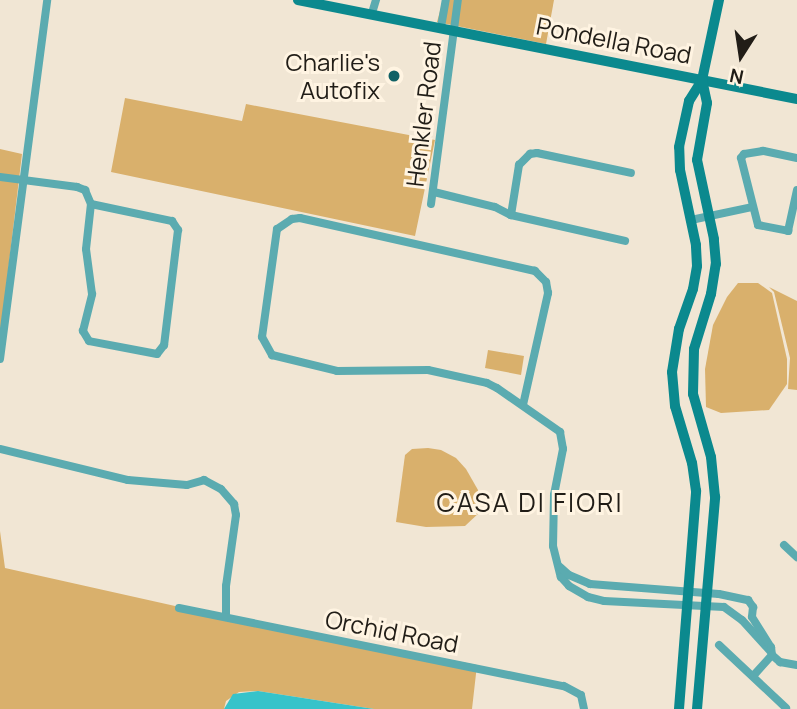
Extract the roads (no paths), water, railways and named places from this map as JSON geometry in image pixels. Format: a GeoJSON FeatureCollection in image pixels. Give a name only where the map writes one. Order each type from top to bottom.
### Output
{"type":"FeatureCollection","features":[{"type":"Feature","properties":{"kind":"street"},"geometry":{"type":"LineString","coordinates":[[0,359],[47,0]]}},
{"type":"Feature","properties":{"kind":"street","name":"Pondella Road"},"geometry":{"type":"LineString","coordinates":[[298,0],[797,99]]}},
{"type":"Feature","properties":{"kind":"street"},"geometry":{"type":"LineString","coordinates":[[373,13],[376,0]]}},
{"type":"Feature","properties":{"kind":"street"},"geometry":{"type":"LineString","coordinates":[[446,0],[447,28]]}},
{"type":"Feature","properties":{"kind":"street"},"geometry":{"type":"LineString","coordinates":[[447,28],[458,0]]}},
{"type":"Feature","properties":{"kind":"street"},"geometry":{"type":"LineString","coordinates":[[679,709],[696,495],[692,463],[677,414],[672,372],[677,339],[693,289],[697,266],[691,220],[680,170],[679,146],[689,101],[702,80],[719,0]]}},
{"type":"Feature","properties":{"kind":"street","name":"Henkler Road"},"geometry":{"type":"LineString","coordinates":[[431,204],[447,28]]}},
{"type":"Feature","properties":{"kind":"street"},"geometry":{"type":"LineString","coordinates":[[697,709],[715,497],[711,457],[692,394],[694,349],[711,294],[716,264],[697,160],[707,103],[702,80]]}},
{"type":"Feature","properties":{"kind":"street"},"geometry":{"type":"LineString","coordinates":[[797,158],[763,151],[744,153],[742,164],[758,225],[788,231],[797,190]]}},
{"type":"Feature","properties":{"kind":"street"},"geometry":{"type":"LineString","coordinates":[[511,215],[516,173],[523,158],[537,152],[631,173]]}},
{"type":"Feature","properties":{"kind":"street"},"geometry":{"type":"LineString","coordinates":[[0,177],[23,178],[85,190],[92,204],[86,248],[92,294],[83,331],[89,341],[156,354],[164,345],[177,230],[172,221],[92,204]]}},
{"type":"Feature","properties":{"kind":"street"},"geometry":{"type":"LineString","coordinates":[[434,192],[495,207],[511,215],[625,240]]}},
{"type":"Feature","properties":{"kind":"street"},"geometry":{"type":"LineString","coordinates":[[691,220],[752,206]]}},
{"type":"Feature","properties":{"kind":"street"},"geometry":{"type":"LineString","coordinates":[[523,405],[548,293],[546,282],[535,271],[300,218],[277,229],[262,337],[272,355],[337,371],[428,370],[487,383],[555,427],[562,438],[563,449],[553,512],[554,558],[561,577],[575,590],[588,597],[686,606],[706,599],[748,600],[753,607],[752,617],[764,635],[771,653]]}},
{"type":"Feature","properties":{"kind":"street"},"geometry":{"type":"LineString","coordinates":[[0,449],[120,478],[187,485],[204,480],[229,495],[236,515],[226,586],[226,616]]}},
{"type":"Feature","properties":{"kind":"street"},"geometry":{"type":"LineString","coordinates":[[696,495],[715,497]]}},
{"type":"Feature","properties":{"kind":"street"},"geometry":{"type":"LineString","coordinates":[[784,545],[797,557]]}},
{"type":"Feature","properties":{"kind":"street"},"geometry":{"type":"LineString","coordinates":[[554,558],[569,575],[590,584],[687,592],[706,599],[734,614],[780,662],[797,665]]}},
{"type":"Feature","properties":{"kind":"street","name":"Orchid Road"},"geometry":{"type":"LineString","coordinates":[[179,608],[564,686],[581,695],[584,709]]}},
{"type":"Feature","properties":{"kind":"street"},"geometry":{"type":"LineString","coordinates":[[719,645],[754,675],[786,708]]}},
{"type":"Feature","properties":{"kind":"street"},"geometry":{"type":"LineString","coordinates":[[754,675],[771,653]]}},
{"type":"Feature","properties":{"kind":"water"},"geometry":{"type":"Polygon","coordinates":[[[258,691],[374,709],[224,709],[233,694],[258,691]]]}},
{"type":"Feature","properties":{"kind":"place","name":"Charlie's Autofix"},"geometry":{"type":"Point","coordinates":[394,76]}},
{"type":"Feature","properties":{"kind":"district","name":"CASA DI FIORI"},"geometry":{"type":"Point","coordinates":[530,503]}}]}
